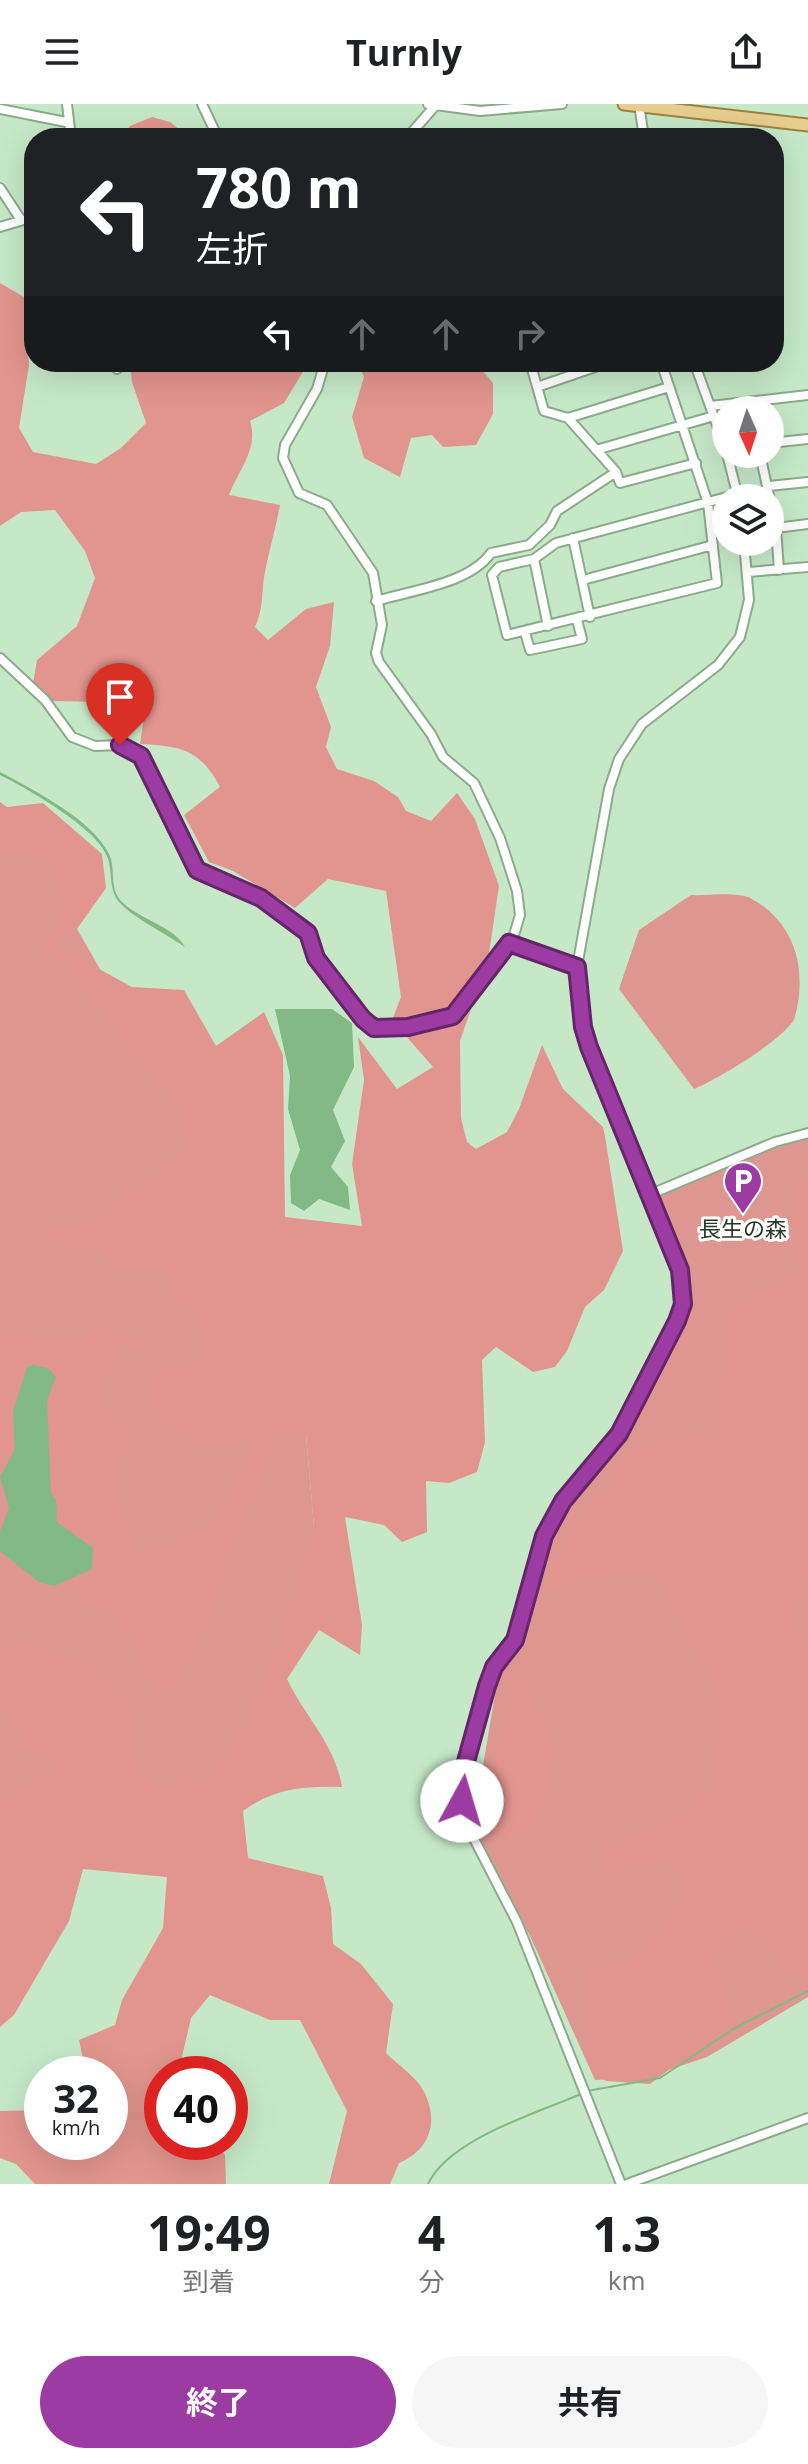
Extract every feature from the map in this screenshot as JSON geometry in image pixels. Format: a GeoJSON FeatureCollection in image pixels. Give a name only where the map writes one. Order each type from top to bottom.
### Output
{"type":"FeatureCollection","features":[{"type":"Feature","properties":{"kind":"main road"},"geometry":{"type":"LineString","coordinates":[[624,104],[808,125]]}},
{"type":"Feature","properties":{"kind":"street"},"geometry":{"type":"LineString","coordinates":[[67,104],[68,128]]}},
{"type":"Feature","properties":{"kind":"street"},"geometry":{"type":"LineString","coordinates":[[202,104],[213,128]]}},
{"type":"Feature","properties":{"kind":"street"},"geometry":{"type":"LineString","coordinates":[[414,128],[431,106],[480,111],[562,104]]}},
{"type":"Feature","properties":{"kind":"street"},"geometry":{"type":"LineString","coordinates":[[639,106],[642,128]]}},
{"type":"Feature","properties":{"kind":"street"},"geometry":{"type":"LineString","coordinates":[[0,109],[66,122]]}},
{"type":"Feature","properties":{"kind":"street"},"geometry":{"type":"LineString","coordinates":[[0,188],[21,220]]}},
{"type":"Feature","properties":{"kind":"street"},"geometry":{"type":"LineString","coordinates":[[0,227],[24,219]]}},
{"type":"Feature","properties":{"kind":"street"},"geometry":{"type":"LineString","coordinates":[[0,658],[45,700],[72,737],[95,746],[120,745],[141,756],[191,863],[197,870],[261,898],[308,933],[316,958],[363,1019],[374,1028],[408,1027],[453,1016],[509,943],[520,915],[517,891],[500,838],[474,783],[443,757],[431,734],[379,662],[376,653],[382,625],[373,573],[327,505],[299,493],[283,458],[285,445],[317,389],[322,372]]}},
{"type":"Feature","properties":{"kind":"street"},"geometry":{"type":"LineString","coordinates":[[533,372],[544,411],[568,418],[616,472],[620,483],[696,463]]}},
{"type":"Feature","properties":{"kind":"street"},"geometry":{"type":"LineString","coordinates":[[537,387],[581,372]]}},
{"type":"Feature","properties":{"kind":"street"},"geometry":{"type":"LineString","coordinates":[[664,372],[708,503],[712,537]]}},
{"type":"Feature","properties":{"kind":"street"},"geometry":{"type":"LineString","coordinates":[[698,372],[712,411]]}},
{"type":"Feature","properties":{"kind":"street"},"geometry":{"type":"LineString","coordinates":[[568,418],[669,387]]}},
{"type":"Feature","properties":{"kind":"street"},"geometry":{"type":"LineString","coordinates":[[784,399],[808,395]]}},
{"type":"Feature","properties":{"kind":"street"},"geometry":{"type":"LineString","coordinates":[[596,450],[712,416]]}},
{"type":"Feature","properties":{"kind":"street"},"geometry":{"type":"LineString","coordinates":[[784,442],[808,439]]}},
{"type":"Feature","properties":{"kind":"street"},"geometry":{"type":"LineString","coordinates":[[376,601],[464,574],[482,566],[491,553],[529,545],[550,525],[557,511],[616,472]]}},
{"type":"Feature","properties":{"kind":"street"},"geometry":{"type":"LineString","coordinates":[[784,484],[808,482]]}},
{"type":"Feature","properties":{"kind":"street"},"geometry":{"type":"LineString","coordinates":[[712,502],[556,543],[534,559],[499,567],[492,575],[507,635],[590,617],[717,583],[714,556]]}},
{"type":"Feature","properties":{"kind":"street"},"geometry":{"type":"LineString","coordinates":[[784,527],[808,524]]}},
{"type":"Feature","properties":{"kind":"street"},"geometry":{"type":"LineString","coordinates":[[573,538],[590,617]]}},
{"type":"Feature","properties":{"kind":"street"},"geometry":{"type":"LineString","coordinates":[[583,580],[712,545]]}},
{"type":"Feature","properties":{"kind":"street"},"geometry":{"type":"LineString","coordinates":[[621,2184],[517,1922],[469,1829],[462,1801],[462,1776],[494,1667],[515,1640],[544,1536],[563,1501],[619,1434],[683,1304],[680,1270],[589,1047],[583,1027],[577,967],[609,789],[619,759],[642,724],[730,653],[746,625],[746,556]]}},
{"type":"Feature","properties":{"kind":"street"},"geometry":{"type":"LineString","coordinates":[[778,556],[779,570]]}},
{"type":"Feature","properties":{"kind":"street"},"geometry":{"type":"LineString","coordinates":[[534,559],[548,626]]}},
{"type":"Feature","properties":{"kind":"street"},"geometry":{"type":"LineString","coordinates":[[748,572],[808,567]]}},
{"type":"Feature","properties":{"kind":"street"},"geometry":{"type":"LineString","coordinates":[[525,632],[530,650],[582,639],[577,620]]}},
{"type":"Feature","properties":{"kind":"street"},"geometry":{"type":"LineString","coordinates":[[509,943],[577,967]]}},
{"type":"Feature","properties":{"kind":"street"},"geometry":{"type":"LineString","coordinates":[[651,1194],[775,1142],[808,1133]]}},
{"type":"Feature","properties":{"kind":"street"},"geometry":{"type":"LineString","coordinates":[[627,2184],[808,2118]]}},
{"type":"Feature","properties":{"kind":"shaded area"},"geometry":{"type":"Polygon","coordinates":[[[152,117],[170,122],[178,128],[128,128],[152,117]]]}},
{"type":"Feature","properties":{"kind":"shaded area"},"geometry":{"type":"Polygon","coordinates":[[[0,283],[24,297],[24,372],[28,372],[19,428],[33,452],[96,464],[121,448],[146,423],[131,372],[303,372],[284,403],[250,421],[250,450],[229,495],[280,505],[255,627],[268,640],[306,609],[334,602],[330,646],[316,687],[331,727],[326,747],[337,769],[374,781],[398,797],[406,811],[431,821],[457,793],[475,819],[499,886],[488,960],[460,1041],[461,1118],[467,1142],[476,1149],[507,1132],[519,1109],[542,1045],[563,1089],[603,1127],[605,1136],[623,1251],[604,1290],[585,1307],[567,1351],[555,1367],[533,1372],[496,1347],[482,1360],[485,1442],[477,1472],[449,1483],[426,1481],[427,1532],[402,1542],[384,1525],[345,1517],[362,1625],[360,1655],[319,1630],[287,1679],[333,1757],[342,1787],[290,1790],[266,1797],[243,1811],[248,1858],[323,1876],[331,1908],[333,1944],[361,1964],[393,2004],[386,2053],[420,2085],[428,2102],[431,2123],[425,2142],[399,2163],[390,2184],[329,2184],[347,2111],[300,2020],[270,2020],[210,1995],[191,2018],[182,2056],[144,2056],[144,2160],[225,2160],[226,2184],[35,2184],[16,2164],[0,2158],[0,2111],[24,2110],[24,2160],[128,2160],[128,2056],[82,2056],[79,2040],[115,2025],[122,2000],[163,1928],[167,1877],[83,1869],[69,1921],[14,2015],[0,2027],[0,1802],[47,1774],[57,1759],[20,1746],[21,1731],[0,1704],[0,1656],[12,1640],[87,1664],[133,1712],[137,1738],[129,1760],[156,1789],[209,1778],[246,1724],[298,1591],[314,1527],[306,1435],[292,1432],[276,1436],[267,1471],[240,1521],[236,1553],[226,1562],[221,1591],[178,1681],[163,1691],[152,1681],[135,1645],[124,1631],[99,1608],[63,1584],[71,1575],[89,1571],[91,1543],[60,1527],[53,1509],[56,1500],[51,1494],[47,1400],[56,1377],[48,1368],[27,1367],[13,1411],[15,1449],[0,1477],[0,1333],[3,1332],[86,1340],[98,1328],[115,1330],[138,1344],[137,1348],[120,1347],[97,1394],[103,1406],[123,1423],[130,1437],[121,1465],[120,1493],[134,1548],[180,1547],[190,1530],[215,1524],[217,1504],[229,1496],[257,1441],[199,1448],[172,1430],[145,1396],[150,1370],[172,1361],[191,1364],[208,1343],[199,1319],[173,1300],[167,1269],[139,1266],[126,1271],[92,1248],[52,1246],[48,1238],[52,1232],[101,1219],[128,1189],[147,1184],[182,1156],[180,1108],[119,1036],[79,981],[41,946],[64,910],[59,876],[35,858],[0,854],[0,802],[7,807],[43,803],[102,854],[106,888],[77,929],[55,945],[132,987],[184,990],[216,1046],[264,1012],[283,1055],[285,1217],[362,1226],[352,1164],[364,1080],[358,1037],[397,1089],[433,1067],[392,1020],[401,997],[386,891],[328,879],[295,908],[233,871],[209,862],[184,815],[220,787],[205,765],[188,752],[167,746],[140,744],[146,703],[50,701],[33,684],[37,660],[77,626],[95,578],[85,551],[55,510],[21,512],[0,526],[0,283]]]}},
{"type":"Feature","properties":{"kind":"shaded area"},"geometry":{"type":"Polygon","coordinates":[[[362,372],[484,372],[493,383],[493,414],[476,445],[443,447],[432,435],[411,438],[400,477],[364,458],[352,417],[364,377],[362,372]]]}},
{"type":"Feature","properties":{"kind":"shaded area"},"geometry":{"type":"Polygon","coordinates":[[[0,772],[60,807],[90,829],[109,854],[115,890],[121,901],[173,933],[185,947],[141,920],[119,902],[113,891],[107,856],[89,833],[60,810],[0,775],[0,772]]]}},
{"type":"Feature","properties":{"kind":"shaded area"},"geometry":{"type":"Polygon","coordinates":[[[0,840],[68,867],[77,929],[180,1108],[306,1435],[314,1527],[306,1609],[210,1796],[0,1821],[0,840]]]}},
{"type":"Feature","properties":{"kind":"shaded area"},"geometry":{"type":"Polygon","coordinates":[[[691,895],[739,895],[767,909],[789,936],[799,968],[800,985],[794,1020],[786,1029],[748,1059],[694,1089],[619,989],[639,930],[691,895]]]}},
{"type":"Feature","properties":{"kind":"shaded area"},"geometry":{"type":"Polygon","coordinates":[[[275,1009],[332,1009],[352,1023],[354,1067],[333,1110],[345,1141],[331,1167],[348,1187],[350,1210],[319,1199],[304,1211],[291,1203],[290,1175],[300,1150],[288,1109],[290,1076],[275,1009]]]}},
{"type":"Feature","properties":{"kind":"shaded area"},"geometry":{"type":"Polygon","coordinates":[[[808,1137],[808,1997],[707,2057],[645,2078],[595,2080],[531,1938],[473,1826],[497,1682],[522,1635],[548,1537],[639,1408],[684,1310],[685,1277],[657,1195],[746,1157],[808,1137]]]}},
{"type":"Feature","properties":{"kind":"shaded area"},"geometry":{"type":"Polygon","coordinates":[[[808,1180],[808,1579],[797,1578],[794,1624],[808,1657],[808,1981],[783,1966],[755,1924],[726,1939],[714,1955],[733,2005],[735,2020],[650,2084],[606,2081],[595,2074],[587,2052],[587,1998],[581,1972],[628,1964],[671,1916],[689,1882],[670,1863],[605,1872],[598,1861],[606,1846],[652,1831],[716,1783],[722,1699],[652,1568],[542,1588],[590,1501],[610,1486],[638,1444],[718,1435],[726,1307],[800,1274],[789,1185],[808,1180]]]}},
{"type":"Feature","properties":{"kind":"shaded area"},"geometry":{"type":"Polygon","coordinates":[[[27,1367],[48,1368],[56,1377],[47,1400],[51,1493],[56,1500],[57,1522],[93,1548],[92,1569],[54,1586],[39,1582],[0,1551],[0,1532],[9,1508],[0,1477],[15,1449],[13,1411],[27,1367]]]}},
{"type":"Feature","properties":{"kind":"shaded area"},"geometry":{"type":"Polygon","coordinates":[[[520,1671],[558,1748],[536,1830],[517,1837],[492,1835],[479,1814],[520,1671]]]}},
{"type":"Feature","properties":{"kind":"waterway"},"geometry":{"type":"LineString","coordinates":[[587,2091],[660,2078],[733,2029],[808,1991]]}},
{"type":"Feature","properties":{"kind":"waterway"},"geometry":{"type":"LineString","coordinates":[[428,2184],[439,2168],[474,2141],[581,2094]]}},
{"type":"Feature","properties":{"kind":"place","name":"長生の森"},"geometry":{"type":"Point","coordinates":[743,1215]}},
{"type":"Feature","properties":{"kind":"route"},"geometry":{"type":"LineString","coordinates":[[120,745],[141,756],[197,870],[261,898],[308,933],[316,958],[363,1019],[374,1028],[389,1030],[453,1016],[480,985],[509,943],[577,967],[579,1003],[589,1047],[680,1270],[683,1304],[677,1321],[619,1434],[563,1501],[544,1536],[515,1640],[494,1667],[487,1686],[462,1776],[462,1801]]}}]}
